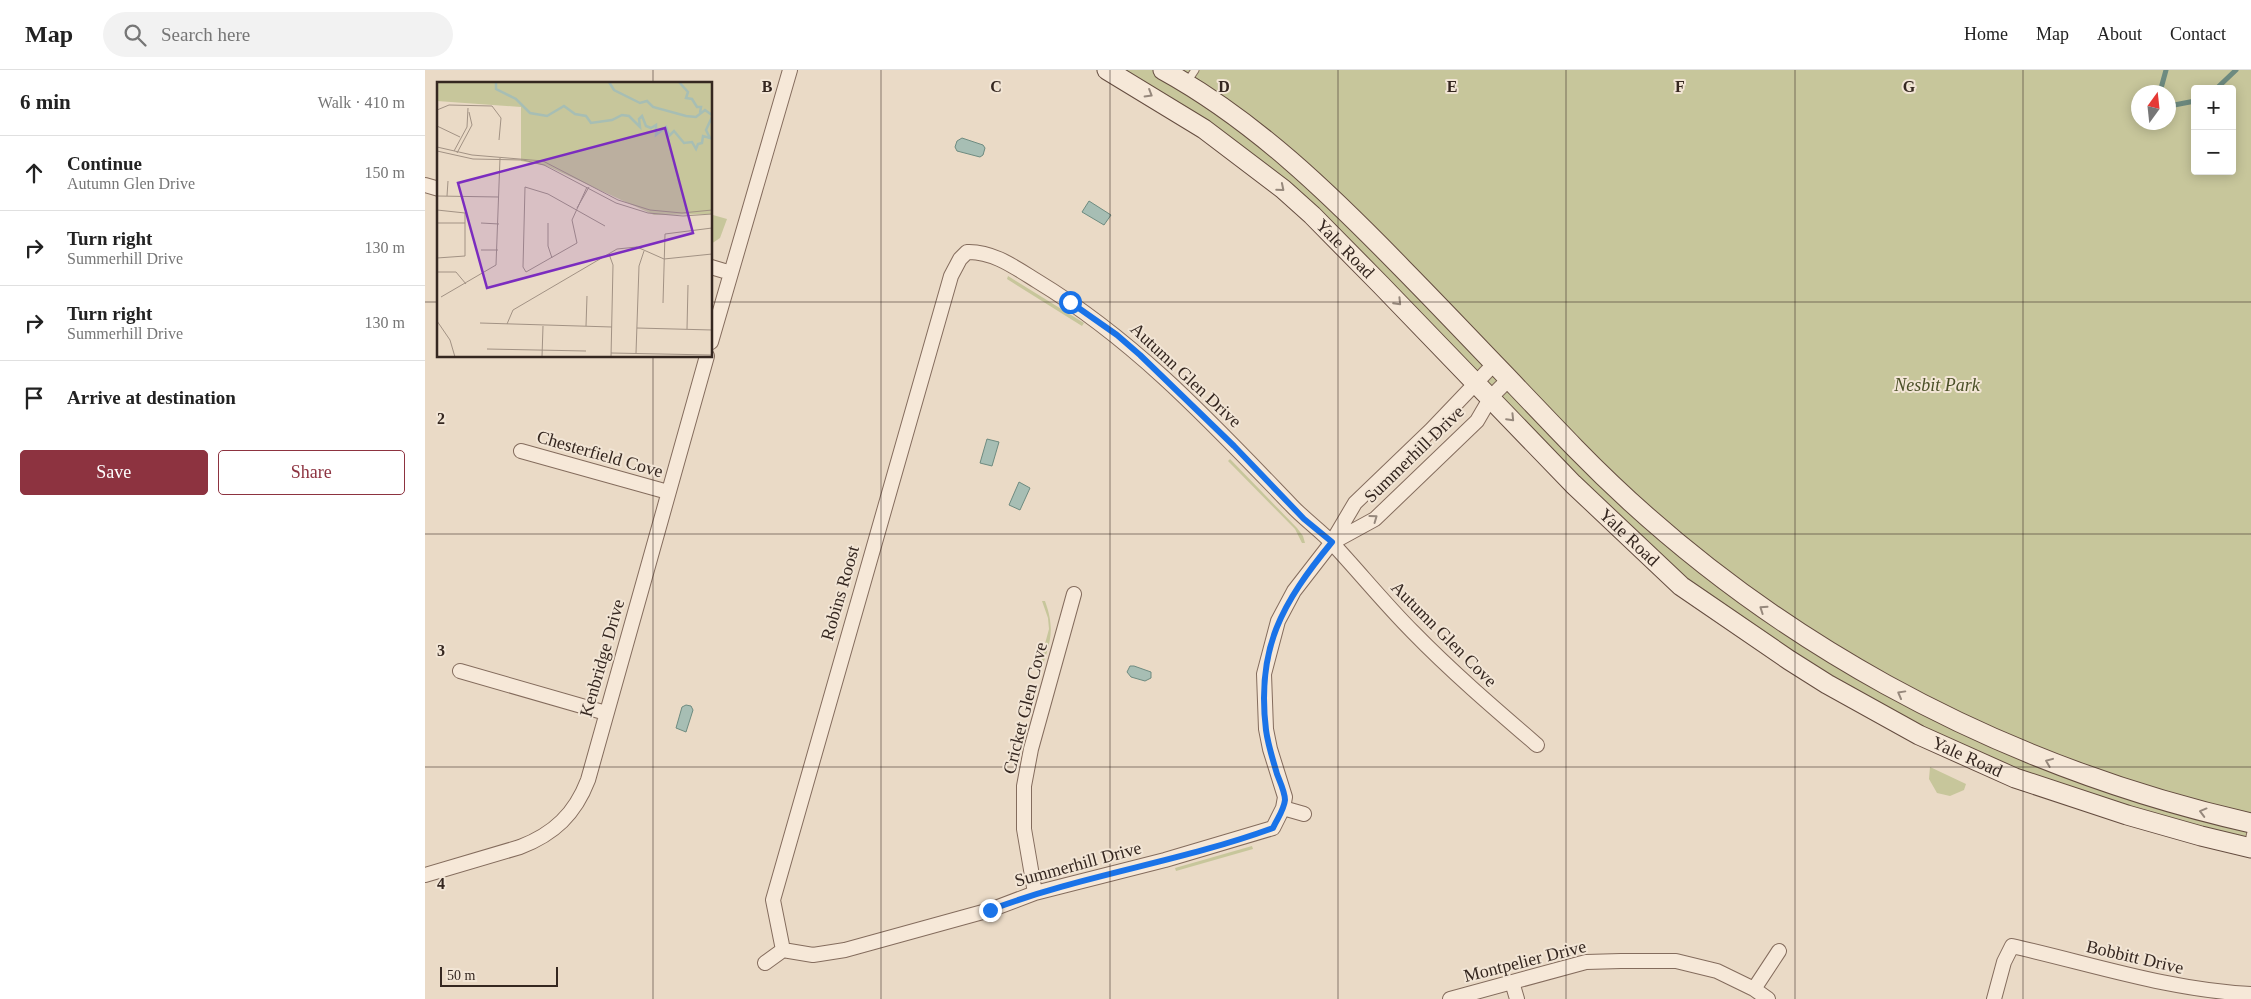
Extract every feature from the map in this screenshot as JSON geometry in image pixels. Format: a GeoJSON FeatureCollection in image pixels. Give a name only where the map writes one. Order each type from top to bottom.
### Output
{"type":"FeatureCollection","features":[{"type":"Feature","properties":{"kind":"main road","name":"Yale Road"},"geometry":{"type":"LineString","coordinates":[[1107,70],[1204,129],[1283,189],[1312,215],[1476,381],[1573,484],[1681,586],[1827,684],[1919,735],[2015,778],[2127,815],[2250,842]]}},
{"type":"Feature","properties":{"kind":"main road","name":"Yale Road"},"geometry":{"type":"LineString","coordinates":[[1163,70],[1190,77],[1347,211],[1511,378],[1578,450],[1670,536],[1751,601],[1849,665],[1940,714],[2002,743],[2065,768],[2135,792],[2251,823]]}},
{"type":"Feature","properties":{"kind":"street"},"geometry":{"type":"LineString","coordinates":[[713,335],[790,70]]}},
{"type":"Feature","properties":{"kind":"street","name":"Autumn Glen Drive"},"geometry":{"type":"LineString","coordinates":[[967,252],[979,252],[990,255],[1026,274],[1117,335],[1204,416],[1304,519],[1332,542]]}},
{"type":"Feature","properties":{"kind":"street","name":"Robins Roost"},"geometry":{"type":"LineString","coordinates":[[783,950],[773,900],[951,276],[960,259],[967,252]]}},
{"type":"Feature","properties":{"kind":"street"},"geometry":{"type":"LineString","coordinates":[[713,268],[731,273]]}},
{"type":"Feature","properties":{"kind":"street","name":"Kenbridge Drive"},"geometry":{"type":"LineString","coordinates":[[425,875],[535,841],[559,827],[585,789],[706,358]]}},
{"type":"Feature","properties":{"kind":"street","name":"Summerhill Drive"},"geometry":{"type":"LineString","coordinates":[[783,950],[813,955],[845,950],[990,910],[1035,893],[1165,860],[1273,828],[1283,808],[1285,798],[1270,750],[1266,729],[1264,674],[1272,639],[1283,611],[1294,591],[1332,542],[1355,503],[1452,409],[1476,381],[1495,363]]}},
{"type":"Feature","properties":{"kind":"street","name":"Summerhill Drive"},"geometry":{"type":"LineString","coordinates":[[1332,542],[1375,518],[1477,421],[1491,397],[1511,378]]}},
{"type":"Feature","properties":{"kind":"street","name":"Chesterfield Cove"},"geometry":{"type":"LineString","coordinates":[[521,451],[668,492]]}},
{"type":"Feature","properties":{"kind":"street","name":"Autumn Glen Cove"},"geometry":{"type":"LineString","coordinates":[[1332,542],[1379,597],[1455,674],[1537,745]]}},
{"type":"Feature","properties":{"kind":"street","name":"Cricket Glen Cove"},"geometry":{"type":"LineString","coordinates":[[1035,893],[1024,828],[1024,786],[1031,749],[1074,594]]}},
{"type":"Feature","properties":{"kind":"street"},"geometry":{"type":"LineString","coordinates":[[460,671],[606,713]]}},
{"type":"Feature","properties":{"kind":"street"},"geometry":{"type":"LineString","coordinates":[[1283,808],[1304,814]]}},
{"type":"Feature","properties":{"kind":"street","name":"Bobbitt Drive"},"geometry":{"type":"LineString","coordinates":[[1994,999],[2004,962],[2013,946],[2185,988],[2251,994]]}},
{"type":"Feature","properties":{"kind":"street"},"geometry":{"type":"LineString","coordinates":[[765,963],[783,950]]}},
{"type":"Feature","properties":{"kind":"street"},"geometry":{"type":"LineString","coordinates":[[1755,989],[1779,951]]}},
{"type":"Feature","properties":{"kind":"street","name":"Montpelier Drive"},"geometry":{"type":"LineString","coordinates":[[1450,999],[1586,962],[1676,961],[1717,971],[1755,989],[1768,999]]}},
{"type":"Feature","properties":{"kind":"street"},"geometry":{"type":"LineString","coordinates":[[1512,982],[1517,999]]}},
{"type":"Feature","properties":{"kind":"green space","name":"Nesbit Park"},"geometry":{"type":"Polygon","coordinates":[[[1096,70],[2251,70],[2251,857],[2207,847],[2106,818],[2054,800],[1963,761],[1689,594],[1287,198],[1161,106],[1096,70]]]}},
{"type":"Feature","properties":{"kind":"green space"},"geometry":{"type":"Polygon","coordinates":[[[713,215],[727,219],[720,238],[713,243],[713,215]]]}},
{"type":"Feature","properties":{"kind":"green space"},"geometry":{"type":"Polygon","coordinates":[[[1008,276],[1084,323],[1082,326],[1007,279],[1008,276]]]}},
{"type":"Feature","properties":{"kind":"green space"},"geometry":{"type":"Polygon","coordinates":[[[1230,459],[1297,528],[1303,536],[1305,543],[1302,543],[1295,529],[1228,461],[1230,459]]]}},
{"type":"Feature","properties":{"kind":"green space"},"geometry":{"type":"Polygon","coordinates":[[[1042,601],[1045,601],[1049,612],[1051,631],[1039,678],[1036,677],[1049,629],[1048,618],[1042,601]]]}},
{"type":"Feature","properties":{"kind":"green space"},"geometry":{"type":"Polygon","coordinates":[[[1930,767],[1966,784],[1964,790],[1950,796],[1937,793],[1929,779],[1930,767]]]}},
{"type":"Feature","properties":{"kind":"green space"},"geometry":{"type":"Polygon","coordinates":[[[1252,846],[1253,849],[1176,871],[1175,868],[1252,846]]]}},
{"type":"Feature","properties":{"kind":"shaded area"},"geometry":{"type":"Polygon","coordinates":[[[962,138],[983,145],[985,148],[983,155],[980,157],[957,151],[955,147],[957,141],[962,138]]]}},
{"type":"Feature","properties":{"kind":"shaded area"},"geometry":{"type":"Polygon","coordinates":[[[1089,201],[1111,215],[1104,225],[1082,212],[1089,201]]]}},
{"type":"Feature","properties":{"kind":"shaded area"},"geometry":{"type":"Polygon","coordinates":[[[987,439],[999,442],[992,466],[980,463],[987,439]]]}},
{"type":"Feature","properties":{"kind":"shaded area"},"geometry":{"type":"Polygon","coordinates":[[[1019,482],[1030,488],[1020,510],[1009,505],[1019,482]]]}},
{"type":"Feature","properties":{"kind":"shaded area"},"geometry":{"type":"Polygon","coordinates":[[[1130,666],[1151,672],[1151,678],[1145,681],[1131,677],[1127,672],[1130,666]]]}},
{"type":"Feature","properties":{"kind":"shaded area"},"geometry":{"type":"Polygon","coordinates":[[[686,705],[691,706],[693,710],[686,732],[676,728],[682,707],[686,705]]]}},
{"type":"Feature","properties":{"kind":"waterway"},"geometry":{"type":"LineString","coordinates":[[2162,85],[2166,70]]}},
{"type":"Feature","properties":{"kind":"waterway"},"geometry":{"type":"LineString","coordinates":[[2220,85],[2236,70]]}},
{"type":"Feature","properties":{"kind":"waterway"},"geometry":{"type":"LineString","coordinates":[[2176,105],[2191,102]]}},
{"type":"Feature","properties":{"kind":"route"},"geometry":{"type":"LineString","coordinates":[[990,910],[1035,893],[1165,860],[1273,828],[1283,808],[1285,798],[1270,750],[1266,729],[1264,674],[1272,639],[1283,611],[1294,591],[1332,542],[1304,519],[1198,410],[1140,355],[1117,335],[1070,302]]}}]}
